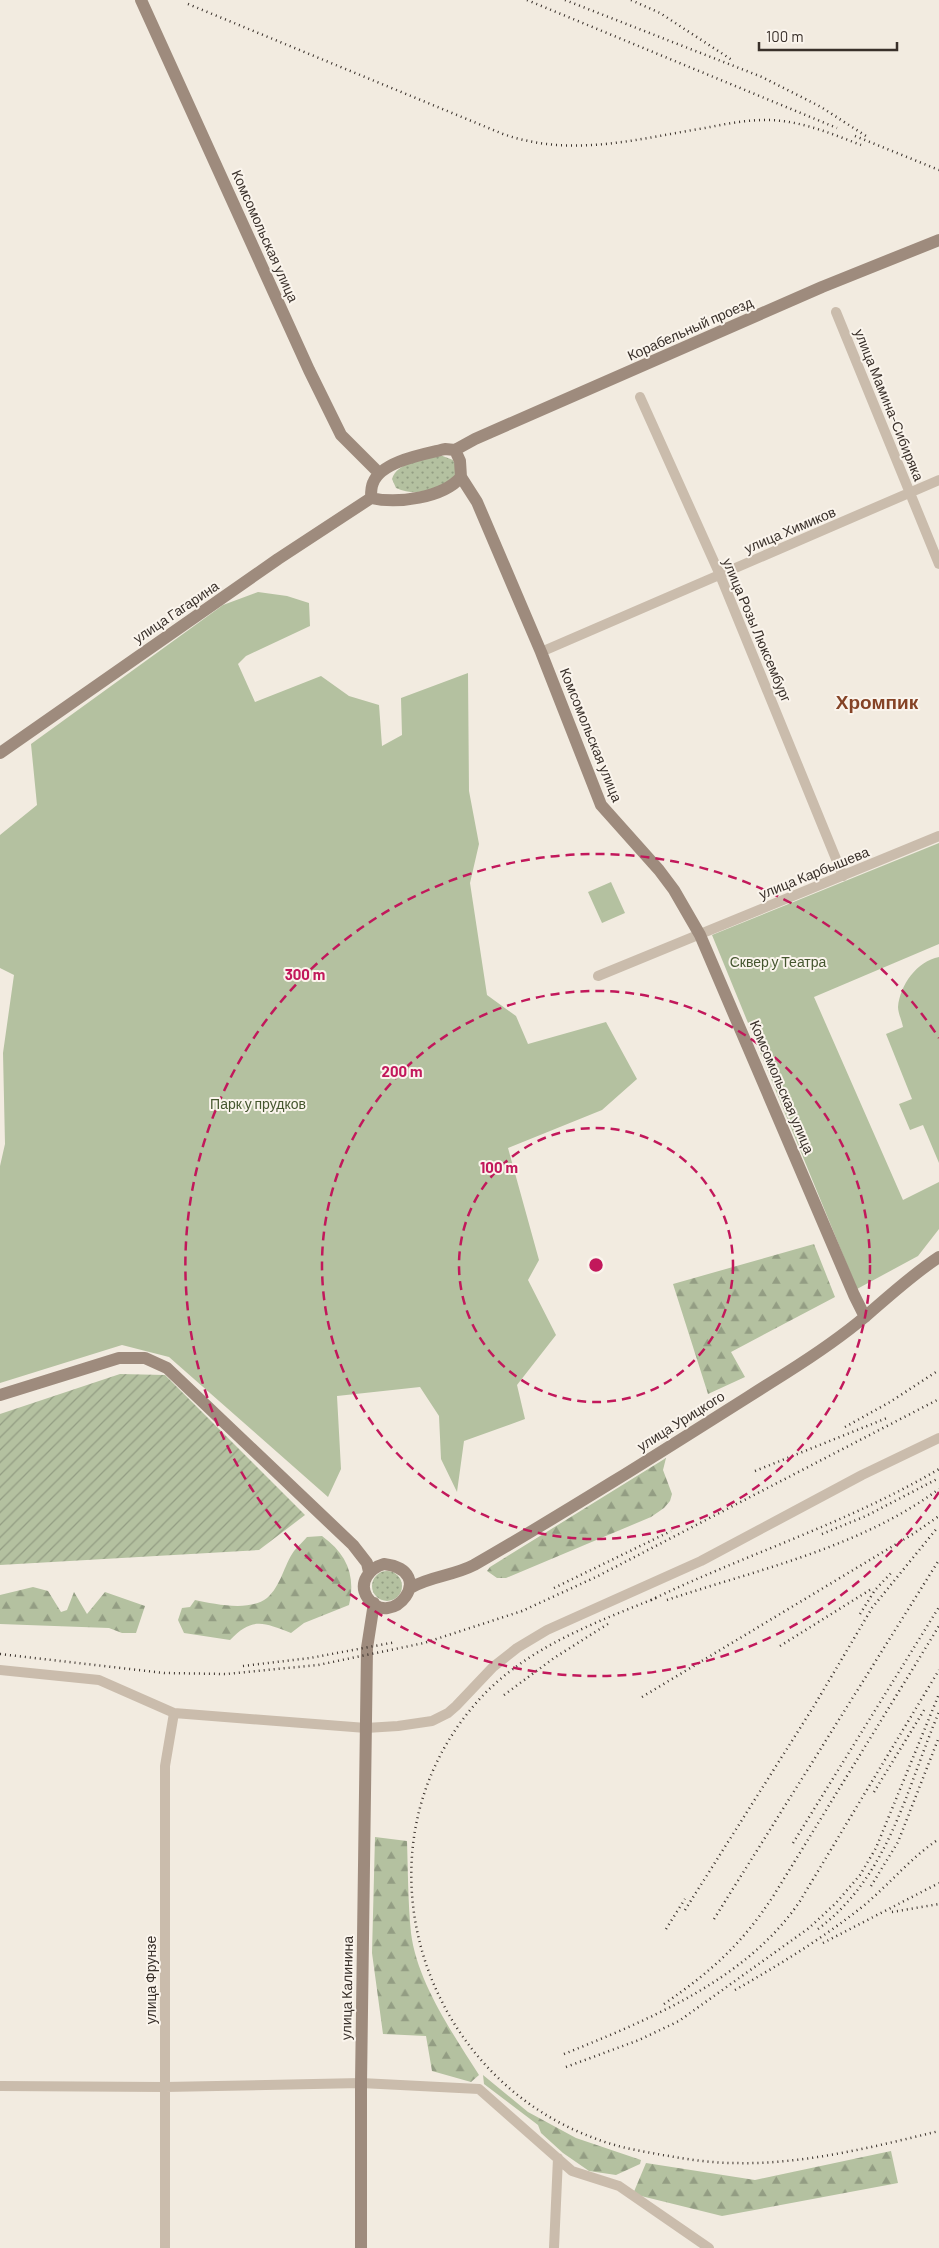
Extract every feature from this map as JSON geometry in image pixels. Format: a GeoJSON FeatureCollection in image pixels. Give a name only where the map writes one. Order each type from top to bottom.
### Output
{"type":"FeatureCollection","features":[{"type":"Feature","properties":{"kind":"street","name":"Комсомольская улица"},"geometry":{"type":"LineString","coordinates":[[142,0],[309,370],[328,405],[341,435],[379,473]]}},
{"type":"Feature","properties":{"kind":"street","name":"Корабельный проезд"},"geometry":{"type":"LineString","coordinates":[[455,450],[475,439],[822,287],[939,240]]}},
{"type":"Feature","properties":{"kind":"street","name":"улица Мамина-Сибиряка"},"geometry":{"type":"LineString","coordinates":[[836,312],[939,564]]}},
{"type":"Feature","properties":{"kind":"street","name":"улица Розы Люксембург"},"geometry":{"type":"LineString","coordinates":[[640,397],[720,575],[843,876]]}},
{"type":"Feature","properties":{"kind":"street"},"geometry":{"type":"LineString","coordinates":[[445,449],[455,450],[460,461],[461,477],[454,484],[442,490],[403,501],[386,502],[371,498],[372,483],[379,473],[398,462],[445,449]]}},
{"type":"Feature","properties":{"kind":"street","name":"Комсомольская улица"},"geometry":{"type":"LineString","coordinates":[[461,477],[477,502],[541,652],[601,805],[659,870],[674,890],[700,935],[865,1317]]}},
{"type":"Feature","properties":{"kind":"street","name":"улица Химиков"},"geometry":{"type":"LineString","coordinates":[[541,652],[939,480]]}},
{"type":"Feature","properties":{"kind":"street","name":"улица Гагарина"},"geometry":{"type":"LineString","coordinates":[[0,752],[278,559],[371,498]]}},
{"type":"Feature","properties":{"kind":"street","name":"улица Карбышева"},"geometry":{"type":"LineString","coordinates":[[598,976],[939,836]]}},
{"type":"Feature","properties":{"kind":"street","name":"улица Урицкого"},"geometry":{"type":"LineString","coordinates":[[409,1582],[449,1575],[471,1566],[546,1522],[808,1360],[939,1257]]}},
{"type":"Feature","properties":{"kind":"street"},"geometry":{"type":"LineString","coordinates":[[0,1395],[109,1360],[137,1357],[154,1362],[175,1373],[332,1524],[371,1567]]}},
{"type":"Feature","properties":{"kind":"street"},"geometry":{"type":"LineString","coordinates":[[0,1670],[99,1680],[174,1713],[366,1728],[410,1725],[440,1718],[456,1706],[493,1667],[517,1648],[547,1630],[702,1561],[862,1475],[939,1438]]}},
{"type":"Feature","properties":{"kind":"street"},"geometry":{"type":"LineString","coordinates":[[384,1564],[394,1565],[402,1570],[409,1582],[408,1596],[397,1605],[376,1608],[365,1590],[365,1579],[371,1567],[384,1564]]}},
{"type":"Feature","properties":{"kind":"street","name":"улица Калинина"},"geometry":{"type":"LineString","coordinates":[[361,2248],[361,2083],[367,1648],[376,1608]]}},
{"type":"Feature","properties":{"kind":"street","name":"улица Фрунзе"},"geometry":{"type":"LineString","coordinates":[[165,2248],[165,1766],[174,1713]]}},
{"type":"Feature","properties":{"kind":"street"},"geometry":{"type":"LineString","coordinates":[[0,2086],[165,2087],[361,2083],[479,2089],[572,2171],[619,2186],[709,2248]]}},
{"type":"Feature","properties":{"kind":"street"},"geometry":{"type":"LineString","coordinates":[[554,2248],[558,2158]]}},
{"type":"Feature","properties":{"kind":"green space"},"geometry":{"type":"Polygon","coordinates":[[[440,455],[453,460],[457,468],[456,478],[420,492],[396,488],[392,479],[395,473],[405,465],[440,455]]]}},
{"type":"Feature","properties":{"kind":"green space","name":"Парк у прудков"},"geometry":{"type":"Polygon","coordinates":[[[258,592],[287,596],[309,603],[310,626],[246,656],[238,664],[255,702],[321,676],[349,696],[379,705],[382,746],[402,735],[401,698],[468,673],[469,791],[479,844],[470,883],[487,995],[516,1016],[528,1044],[606,1022],[637,1079],[602,1110],[508,1148],[539,1260],[528,1280],[556,1335],[517,1385],[525,1419],[464,1441],[457,1492],[441,1459],[439,1416],[420,1387],[337,1396],[341,1469],[328,1497],[169,1357],[122,1345],[0,1383],[0,1166],[5,1144],[3,1053],[14,975],[0,968],[0,835],[37,805],[31,744],[223,605],[258,592]]]}},
{"type":"Feature","properties":{"kind":"green space","name":"Сквер у Театра"},"geometry":{"type":"Polygon","coordinates":[[[939,843],[939,944],[814,997],[903,1200],[939,1182],[939,1229],[918,1256],[857,1289],[712,935],[939,843]]]}},
{"type":"Feature","properties":{"kind":"green space"},"geometry":{"type":"Polygon","coordinates":[[[611,882],[625,913],[602,923],[588,892],[611,882]]]}},
{"type":"Feature","properties":{"kind":"green space"},"geometry":{"type":"Polygon","coordinates":[[[939,957],[939,1163],[923,1125],[910,1130],[899,1104],[912,1099],[886,1034],[903,1027],[898,1007],[899,999],[911,975],[924,963],[939,957]]]}},
{"type":"Feature","properties":{"kind":"green space"},"geometry":{"type":"Polygon","coordinates":[[[814,1244],[835,1297],[731,1352],[745,1377],[708,1394],[673,1284],[814,1244]]]}},
{"type":"Feature","properties":{"kind":"green space"},"geometry":{"type":"Polygon","coordinates":[[[120,1374],[165,1375],[305,1515],[259,1550],[0,1565],[0,1414],[120,1374]]]}},
{"type":"Feature","properties":{"kind":"green space"},"geometry":{"type":"Polygon","coordinates":[[[666,1458],[663,1470],[672,1494],[670,1501],[664,1508],[651,1517],[506,1578],[497,1578],[487,1571],[490,1567],[666,1458]]]}},
{"type":"Feature","properties":{"kind":"green space"},"geometry":{"type":"Polygon","coordinates":[[[322,1536],[338,1550],[348,1566],[351,1585],[349,1605],[304,1623],[291,1633],[273,1626],[258,1624],[245,1628],[230,1640],[184,1633],[178,1620],[182,1608],[190,1607],[195,1600],[232,1606],[251,1605],[260,1602],[267,1598],[276,1588],[297,1547],[307,1537],[322,1536]]]}},
{"type":"Feature","properties":{"kind":"green space"},"geometry":{"type":"Polygon","coordinates":[[[387,1571],[398,1575],[402,1586],[398,1597],[387,1601],[376,1597],[372,1586],[376,1575],[387,1571]]]}},
{"type":"Feature","properties":{"kind":"green space"},"geometry":{"type":"Polygon","coordinates":[[[33,1587],[48,1591],[61,1612],[67,1610],[74,1592],[87,1614],[105,1592],[145,1606],[136,1633],[122,1633],[109,1628],[0,1624],[0,1595],[33,1587]]]}},
{"type":"Feature","properties":{"kind":"green space"},"geometry":{"type":"Polygon","coordinates":[[[375,1837],[407,1841],[410,1922],[415,1951],[428,1989],[479,2075],[471,2082],[432,2071],[426,2036],[383,2034],[372,1953],[375,1837]]]}},
{"type":"Feature","properties":{"kind":"green space"},"geometry":{"type":"Polygon","coordinates":[[[483,2075],[528,2112],[576,2138],[641,2160],[640,2164],[616,2175],[589,2171],[563,2153],[541,2133],[538,2125],[484,2084],[483,2075]]]}},
{"type":"Feature","properties":{"kind":"green space"},"geometry":{"type":"Polygon","coordinates":[[[891,2151],[898,2183],[722,2216],[633,2194],[646,2163],[755,2180],[891,2151]]]}},
{"type":"Feature","properties":{"kind":"railway"},"geometry":{"type":"LineString","coordinates":[[527,0],[837,128]]}},
{"type":"Feature","properties":{"kind":"railway"},"geometry":{"type":"LineString","coordinates":[[565,0],[762,77],[821,107],[866,136]]}},
{"type":"Feature","properties":{"kind":"railway"},"geometry":{"type":"LineString","coordinates":[[631,0],[660,13],[732,60]]}},
{"type":"Feature","properties":{"kind":"railway"},"geometry":{"type":"LineString","coordinates":[[188,4],[503,134],[529,141],[554,145],[604,144],[735,122],[766,120],[802,125],[861,145]]}},
{"type":"Feature","properties":{"kind":"railway"},"geometry":{"type":"LineString","coordinates":[[855,136],[939,170]]}},
{"type":"Feature","properties":{"kind":"railway"},"geometry":{"type":"LineString","coordinates":[[845,1427],[890,1402],[939,1370]]}},
{"type":"Feature","properties":{"kind":"railway"},"geometry":{"type":"LineString","coordinates":[[0,1654],[164,1673],[226,1674],[318,1665],[424,1643],[522,1611],[596,1577],[939,1399]]}},
{"type":"Feature","properties":{"kind":"railway"},"geometry":{"type":"LineString","coordinates":[[755,1471],[887,1418]]}},
{"type":"Feature","properties":{"kind":"railway"},"geometry":{"type":"LineString","coordinates":[[651,1600],[869,1506],[939,1469]]}},
{"type":"Feature","properties":{"kind":"railway"},"geometry":{"type":"LineString","coordinates":[[822,1534],[866,1516],[939,1478]]}},
{"type":"Feature","properties":{"kind":"railway"},"geometry":{"type":"LineString","coordinates":[[667,1600],[772,1567],[842,1542],[876,1527],[939,1489]]}},
{"type":"Feature","properties":{"kind":"railway"},"geometry":{"type":"LineString","coordinates":[[642,1697],[913,1534],[939,1516]]}},
{"type":"Feature","properties":{"kind":"railway"},"geometry":{"type":"LineString","coordinates":[[685,1910],[814,1706],[872,1608],[938,1527]]}},
{"type":"Feature","properties":{"kind":"railway"},"geometry":{"type":"LineString","coordinates":[[554,1588],[671,1531]]}},
{"type":"Feature","properties":{"kind":"railway"},"geometry":{"type":"LineString","coordinates":[[714,1919],[939,1560]]}},
{"type":"Feature","properties":{"kind":"railway"},"geometry":{"type":"LineString","coordinates":[[860,1614],[875,1590],[893,1571]]}},
{"type":"Feature","properties":{"kind":"railway"},"geometry":{"type":"LineString","coordinates":[[780,1646],[873,1588]]}},
{"type":"Feature","properties":{"kind":"railway"},"geometry":{"type":"LineString","coordinates":[[656,1598],[580,1630],[556,1642],[510,1671],[471,1709],[435,1766],[415,1828],[412,1892],[423,1954],[448,2013],[485,2065],[534,2107],[594,2138],[611,2144],[707,2162],[759,2163],[837,2154],[939,2131]]}},
{"type":"Feature","properties":{"kind":"railway"},"geometry":{"type":"LineString","coordinates":[[793,1843],[939,1607]]}},
{"type":"Feature","properties":{"kind":"railway"},"geometry":{"type":"LineString","coordinates":[[504,1695],[554,1658],[611,1622]]}},
{"type":"Feature","properties":{"kind":"railway"},"geometry":{"type":"LineString","coordinates":[[664,2004],[697,1980],[725,1956],[762,1912],[939,1626]]}},
{"type":"Feature","properties":{"kind":"railway"},"geometry":{"type":"LineString","coordinates":[[243,1666],[310,1658],[396,1642]]}},
{"type":"Feature","properties":{"kind":"railway"},"geometry":{"type":"LineString","coordinates":[[564,2054],[629,2027],[694,1994],[724,1975],[753,1953],[778,1929],[800,1901],[939,1670]]}},
{"type":"Feature","properties":{"kind":"railway"},"geometry":{"type":"LineString","coordinates":[[566,2067],[639,2040],[679,2021],[809,1928],[836,1903],[860,1875],[876,1848],[939,1694]]}},
{"type":"Feature","properties":{"kind":"railway"},"geometry":{"type":"LineString","coordinates":[[874,1792],[926,1707]]}},
{"type":"Feature","properties":{"kind":"railway"},"geometry":{"type":"LineString","coordinates":[[818,1929],[842,1908],[862,1884],[879,1858],[905,1801],[939,1712]]}},
{"type":"Feature","properties":{"kind":"railway"},"geometry":{"type":"LineString","coordinates":[[871,1886],[898,1842],[939,1737]]}},
{"type":"Feature","properties":{"kind":"railway"},"geometry":{"type":"LineString","coordinates":[[735,1990],[832,1930],[872,1899],[928,1846],[939,1839]]}},
{"type":"Feature","properties":{"kind":"railway"},"geometry":{"type":"LineString","coordinates":[[823,1943],[939,1883]]}},
{"type":"Feature","properties":{"kind":"railway"},"geometry":{"type":"LineString","coordinates":[[666,1929],[685,1899]]}},
{"type":"Feature","properties":{"kind":"railway"},"geometry":{"type":"LineString","coordinates":[[892,1912],[939,1904]]}},
{"type":"Feature","properties":{"kind":"district","name":"Хромпик"},"geometry":{"type":"Point","coordinates":[877,702]}}]}
